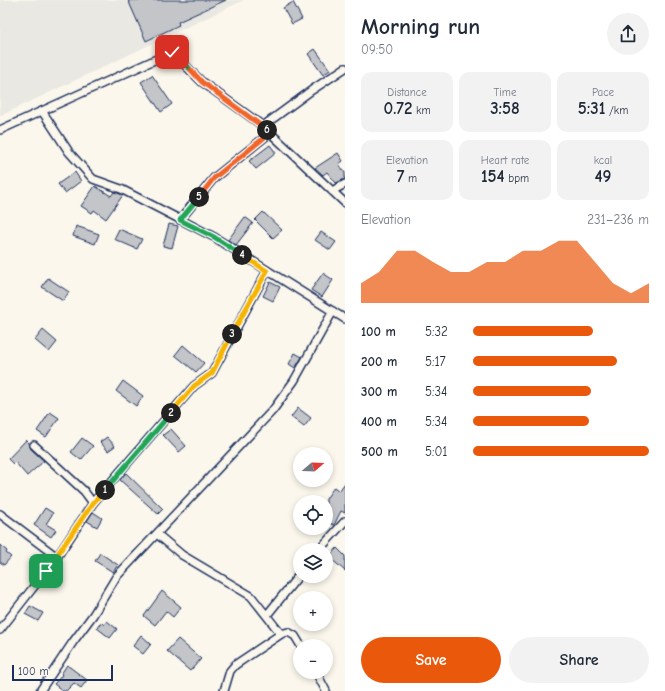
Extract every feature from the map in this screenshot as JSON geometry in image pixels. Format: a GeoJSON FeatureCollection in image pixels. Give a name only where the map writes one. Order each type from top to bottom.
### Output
{"type":"FeatureCollection","features":[{"type":"Feature","properties":{"kind":"street"},"geometry":{"type":"LineString","coordinates":[[0,130],[172,52],[202,82],[263,126],[345,203]]}},
{"type":"Feature","properties":{"kind":"street"},"geometry":{"type":"LineString","coordinates":[[263,126],[345,68]]}},
{"type":"Feature","properties":{"kind":"street"},"geometry":{"type":"LineString","coordinates":[[42,111],[69,152],[93,179],[121,189],[214,237],[345,319]]}},
{"type":"Feature","properties":{"kind":"street"},"geometry":{"type":"LineString","coordinates":[[180,220],[214,178],[270,133]]}},
{"type":"Feature","properties":{"kind":"street"},"geometry":{"type":"LineString","coordinates":[[332,191],[345,184]]}},
{"type":"Feature","properties":{"kind":"street"},"geometry":{"type":"LineString","coordinates":[[0,630],[56,557],[93,503],[194,386],[212,373],[267,271]]}},
{"type":"Feature","properties":{"kind":"street"},"geometry":{"type":"LineString","coordinates":[[40,691],[73,642],[93,616],[116,577],[273,410],[294,381],[333,311]]}},
{"type":"Feature","properties":{"kind":"street"},"geometry":{"type":"LineString","coordinates":[[34,445],[84,491],[93,503]]}},
{"type":"Feature","properties":{"kind":"street"},"geometry":{"type":"LineString","coordinates":[[0,514],[56,557]]}},
{"type":"Feature","properties":{"kind":"street"},"geometry":{"type":"LineString","coordinates":[[325,543],[345,521]]}},
{"type":"Feature","properties":{"kind":"street"},"geometry":{"type":"LineString","coordinates":[[157,534],[182,555],[251,596],[281,634]]}},
{"type":"Feature","properties":{"kind":"street"},"geometry":{"type":"LineString","coordinates":[[267,615],[293,583]]}},
{"type":"Feature","properties":{"kind":"street"},"geometry":{"type":"LineString","coordinates":[[224,691],[230,671],[235,664],[281,634],[288,632],[295,636],[297,639]]}},
{"type":"Feature","properties":{"kind":"street"},"geometry":{"type":"LineString","coordinates":[[320,679],[326,691]]}},
{"type":"Feature","properties":{"kind":"shaded area"},"geometry":{"type":"Polygon","coordinates":[[[0,0],[244,0],[0,116],[0,0]]]}},
{"type":"Feature","properties":{"kind":"building"},"geometry":{"type":"Polygon","coordinates":[[[128,0],[226,0],[178,22],[179,25],[146,41],[128,0]]]}},
{"type":"Feature","properties":{"kind":"building"},"geometry":{"type":"Polygon","coordinates":[[[293,2],[302,19],[292,24],[283,8],[293,2]]]}},
{"type":"Feature","properties":{"kind":"building"},"geometry":{"type":"Polygon","coordinates":[[[315,49],[330,70],[323,75],[308,54],[315,49]]]}},
{"type":"Feature","properties":{"kind":"building"},"geometry":{"type":"Polygon","coordinates":[[[152,75],[172,104],[161,112],[141,82],[152,75]]]}},
{"type":"Feature","properties":{"kind":"building"},"geometry":{"type":"Polygon","coordinates":[[[270,145],[276,153],[256,169],[249,161],[270,145]]]}},
{"type":"Feature","properties":{"kind":"building"},"geometry":{"type":"Polygon","coordinates":[[[338,153],[343,161],[339,164],[345,173],[345,179],[336,183],[327,172],[323,175],[315,168],[338,153]]]}},
{"type":"Feature","properties":{"kind":"building"},"geometry":{"type":"Polygon","coordinates":[[[75,172],[81,181],[65,193],[58,184],[75,172]]]}},
{"type":"Feature","properties":{"kind":"building"},"geometry":{"type":"Polygon","coordinates":[[[95,186],[111,196],[114,192],[123,195],[106,219],[94,210],[92,213],[81,206],[95,186]]]}},
{"type":"Feature","properties":{"kind":"building"},"geometry":{"type":"Polygon","coordinates":[[[263,212],[282,230],[273,238],[255,220],[263,212]]]}},
{"type":"Feature","properties":{"kind":"building"},"geometry":{"type":"Polygon","coordinates":[[[245,217],[253,223],[236,245],[228,240],[245,217]]]}},
{"type":"Feature","properties":{"kind":"building"},"geometry":{"type":"Polygon","coordinates":[[[169,224],[178,226],[172,248],[163,246],[169,224]]]}},
{"type":"Feature","properties":{"kind":"building"},"geometry":{"type":"Polygon","coordinates":[[[76,226],[99,234],[95,244],[73,236],[76,226]]]}},
{"type":"Feature","properties":{"kind":"building"},"geometry":{"type":"Polygon","coordinates":[[[119,229],[142,239],[137,249],[114,239],[119,229]]]}},
{"type":"Feature","properties":{"kind":"building"},"geometry":{"type":"Polygon","coordinates":[[[321,232],[336,242],[330,250],[315,240],[321,232]]]}},
{"type":"Feature","properties":{"kind":"building"},"geometry":{"type":"Polygon","coordinates":[[[323,273],[333,280],[322,297],[311,290],[323,273]]]}},
{"type":"Feature","properties":{"kind":"building"},"geometry":{"type":"Polygon","coordinates":[[[48,278],[69,292],[63,301],[42,287],[48,278]]]}},
{"type":"Feature","properties":{"kind":"building"},"geometry":{"type":"Polygon","coordinates":[[[270,282],[280,287],[273,301],[263,296],[270,282]]]}},
{"type":"Feature","properties":{"kind":"building"},"geometry":{"type":"Polygon","coordinates":[[[43,330],[57,342],[49,352],[35,340],[43,330]]]}},
{"type":"Feature","properties":{"kind":"building"},"geometry":{"type":"Polygon","coordinates":[[[183,345],[204,363],[196,372],[175,355],[183,345]]]}},
{"type":"Feature","properties":{"kind":"building"},"geometry":{"type":"Polygon","coordinates":[[[295,353],[302,357],[295,368],[289,364],[295,353]]]}},
{"type":"Feature","properties":{"kind":"building"},"geometry":{"type":"Polygon","coordinates":[[[123,381],[143,396],[136,406],[116,391],[123,381]]]}},
{"type":"Feature","properties":{"kind":"building"},"geometry":{"type":"Polygon","coordinates":[[[298,408],[311,418],[304,427],[291,417],[298,408]]]}},
{"type":"Feature","properties":{"kind":"building"},"geometry":{"type":"Polygon","coordinates":[[[50,412],[59,418],[46,437],[37,431],[50,412]]]}},
{"type":"Feature","properties":{"kind":"building"},"geometry":{"type":"Polygon","coordinates":[[[171,429],[186,446],[179,452],[163,435],[171,429]]]}},
{"type":"Feature","properties":{"kind":"building"},"geometry":{"type":"Polygon","coordinates":[[[107,437],[115,446],[108,451],[100,442],[107,437]]]}},
{"type":"Feature","properties":{"kind":"building"},"geometry":{"type":"Polygon","coordinates":[[[82,438],[93,446],[81,460],[71,452],[82,438]]]}},
{"type":"Feature","properties":{"kind":"building"},"geometry":{"type":"Polygon","coordinates":[[[26,440],[31,449],[44,461],[27,476],[15,462],[13,464],[8,459],[26,440]]]}},
{"type":"Feature","properties":{"kind":"building"},"geometry":{"type":"Polygon","coordinates":[[[126,473],[163,509],[158,514],[120,480],[126,473]]]}},
{"type":"Feature","properties":{"kind":"building"},"geometry":{"type":"Polygon","coordinates":[[[345,483],[345,513],[341,511],[334,525],[333,495],[329,495],[334,487],[339,491],[345,483]]]}},
{"type":"Feature","properties":{"kind":"building"},"geometry":{"type":"Polygon","coordinates":[[[45,508],[53,513],[46,524],[56,530],[51,537],[34,525],[45,508]]]}},
{"type":"Feature","properties":{"kind":"building"},"geometry":{"type":"Polygon","coordinates":[[[93,512],[102,518],[97,527],[87,521],[93,512]]]}},
{"type":"Feature","properties":{"kind":"building"},"geometry":{"type":"Polygon","coordinates":[[[0,545],[11,557],[4,565],[0,562],[0,545]]]}},
{"type":"Feature","properties":{"kind":"building"},"geometry":{"type":"Polygon","coordinates":[[[337,548],[345,556],[345,571],[333,560],[333,552],[337,548]]]}},
{"type":"Feature","properties":{"kind":"building"},"geometry":{"type":"Polygon","coordinates":[[[100,553],[118,565],[113,572],[95,561],[100,553]]]}},
{"type":"Feature","properties":{"kind":"building"},"geometry":{"type":"Polygon","coordinates":[[[162,591],[181,607],[173,617],[166,611],[155,625],[144,616],[162,591]]]}},
{"type":"Feature","properties":{"kind":"building"},"geometry":{"type":"Polygon","coordinates":[[[30,606],[43,613],[38,621],[25,614],[30,606]]]}},
{"type":"Feature","properties":{"kind":"building"},"geometry":{"type":"Polygon","coordinates":[[[107,621],[117,629],[110,638],[97,628],[101,622],[104,625],[107,621]]]}},
{"type":"Feature","properties":{"kind":"building"},"geometry":{"type":"Polygon","coordinates":[[[141,635],[151,644],[143,654],[133,646],[141,635]]]}},
{"type":"Feature","properties":{"kind":"building"},"geometry":{"type":"Polygon","coordinates":[[[178,639],[201,659],[190,671],[167,651],[178,639]]]}},
{"type":"Feature","properties":{"kind":"building"},"geometry":{"type":"Polygon","coordinates":[[[67,665],[87,680],[81,688],[74,683],[66,691],[63,691],[54,684],[62,675],[61,674],[67,665]]]}},
{"type":"Feature","properties":{"kind":"route"},"geometry":{"type":"LineString","coordinates":[[46,571],[93,503],[194,386],[200,380],[212,373],[267,271],[214,237],[180,220],[214,178],[270,133],[263,126],[202,82],[176,54],[172,52]]}}]}
